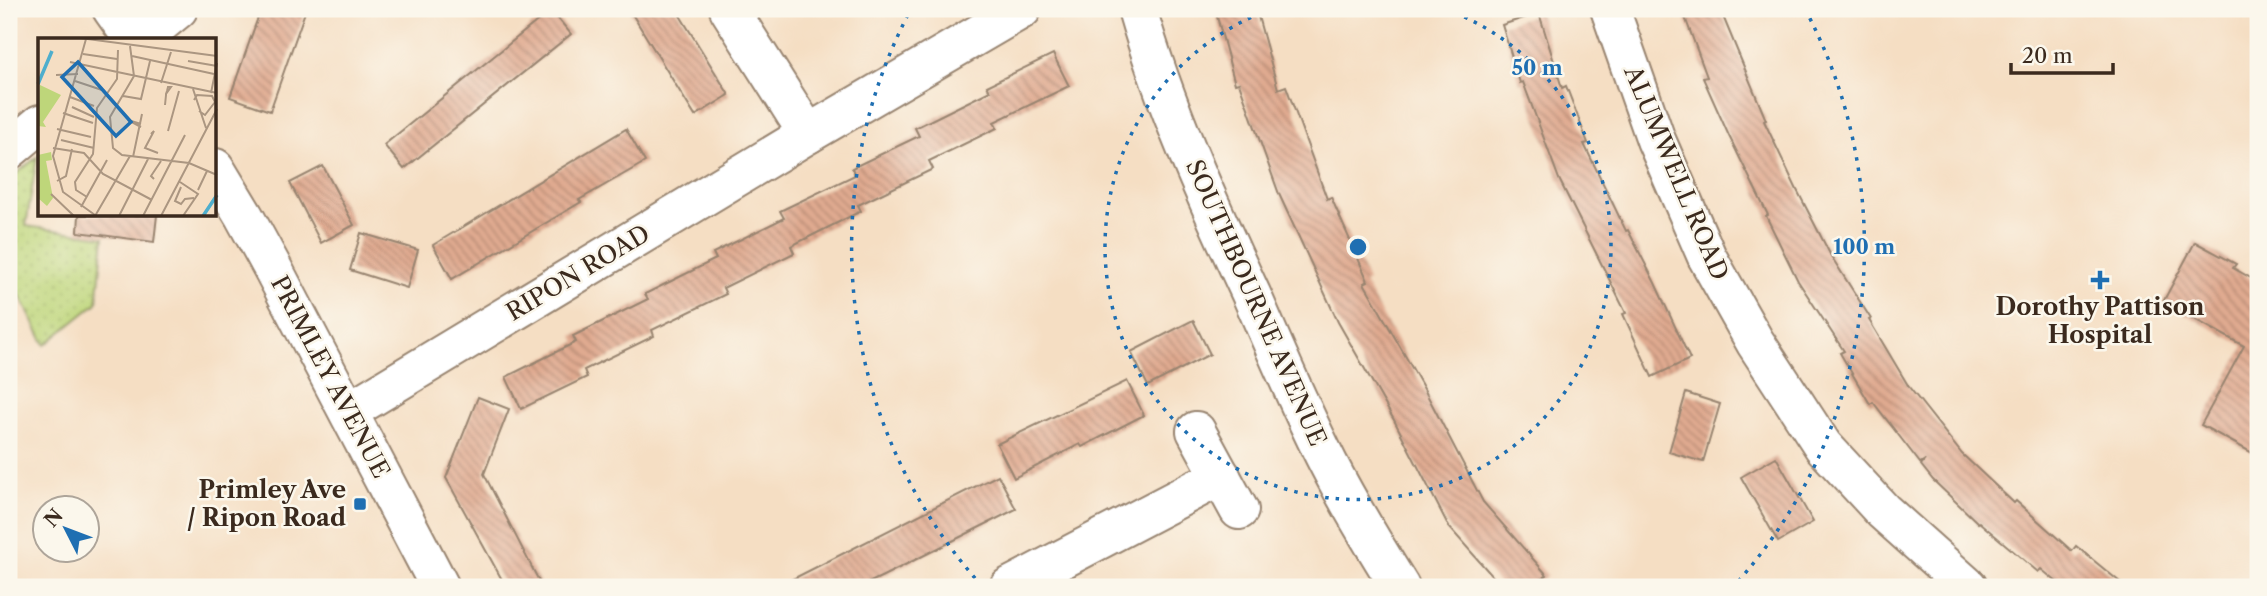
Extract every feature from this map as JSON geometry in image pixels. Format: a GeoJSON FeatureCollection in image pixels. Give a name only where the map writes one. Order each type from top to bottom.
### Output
{"type":"FeatureCollection","features":[{"type":"Feature","properties":{"kind":"street"},"geometry":{"type":"LineString","coordinates":[[112,9],[133,38]]}},
{"type":"Feature","properties":{"kind":"street"},"geometry":{"type":"LineString","coordinates":[[142,38],[177,9]]}},
{"type":"Feature","properties":{"kind":"street"},"geometry":{"type":"LineString","coordinates":[[729,9],[808,134]]}},
{"type":"Feature","properties":{"kind":"street","name":"RIPON ROAD"},"geometry":{"type":"LineString","coordinates":[[349,411],[808,134],[1022,9]]}},
{"type":"Feature","properties":{"kind":"street","name":"SOUTHBOURNE AVENUE"},"geometry":{"type":"LineString","coordinates":[[1137,9],[1185,145],[1285,370],[1328,464],[1400,587]]}},
{"type":"Feature","properties":{"kind":"street","name":"ALUMWELL ROAD"},"geometry":{"type":"LineString","coordinates":[[1610,9],[1656,140],[1707,257],[1755,342],[1823,446],[1883,511],[1968,587]]}},
{"type":"Feature","properties":{"kind":"street"},"geometry":{"type":"LineString","coordinates":[[9,150],[38,126]]}},
{"type":"Feature","properties":{"kind":"street","name":"PRIMLEY AVENUE"},"geometry":{"type":"LineString","coordinates":[[217,171],[349,411],[440,587]]}},
{"type":"Feature","properties":{"kind":"street"},"geometry":{"type":"LineString","coordinates":[[1196,431],[1239,510]]}},
{"type":"Feature","properties":{"kind":"street"},"geometry":{"type":"LineString","coordinates":[[1009,587],[1220,476]]}},
{"type":"Feature","properties":{"kind":"green space"},"geometry":{"type":"Polygon","coordinates":[[[37,157],[26,226],[104,237],[97,303],[45,345],[9,274],[9,180],[37,157]]]}},
{"type":"Feature","properties":{"kind":"building"},"geometry":{"type":"Polygon","coordinates":[[[261,9],[306,9],[270,111],[230,97],[261,9]]]}},
{"type":"Feature","properties":{"kind":"building"},"geometry":{"type":"Polygon","coordinates":[[[629,9],[676,9],[729,95],[695,116],[629,9]]]}},
{"type":"Feature","properties":{"kind":"building"},"geometry":{"type":"Polygon","coordinates":[[[1215,9],[1256,9],[1278,89],[1286,86],[1327,199],[1331,197],[1368,281],[1364,283],[1424,389],[1483,502],[1547,575],[1533,587],[1502,587],[1449,527],[1394,420],[1338,322],[1279,194],[1239,83],[1235,84],[1215,9]]]}},
{"type":"Feature","properties":{"kind":"building"},"geometry":{"type":"Polygon","coordinates":[[[1682,9],[1720,9],[1766,120],[1764,121],[1797,190],[1831,256],[1871,319],[1869,320],[1909,387],[1962,454],[2014,503],[2016,501],[2072,551],[2076,546],[2126,587],[2063,587],[2041,569],[2038,572],[1978,523],[1933,480],[1921,465],[1925,460],[1920,463],[1873,402],[1870,404],[1840,353],[1844,351],[1798,281],[1766,216],[1768,215],[1703,78],[1707,77],[1682,9]]]}},
{"type":"Feature","properties":{"kind":"building"},"geometry":{"type":"Polygon","coordinates":[[[551,10],[571,34],[404,169],[384,145],[551,10]]]}},
{"type":"Feature","properties":{"kind":"building"},"geometry":{"type":"Polygon","coordinates":[[[1539,13],[1562,88],[1566,86],[1588,143],[1584,144],[1626,231],[1628,230],[1655,283],[1690,359],[1652,377],[1623,314],[1626,313],[1559,179],[1523,82],[1520,83],[1502,25],[1539,13]]]}},
{"type":"Feature","properties":{"kind":"building"},"geometry":{"type":"Polygon","coordinates":[[[1053,54],[1069,86],[994,122],[997,128],[929,161],[933,169],[858,205],[861,211],[791,246],[794,253],[723,288],[726,294],[652,330],[654,336],[584,370],[587,377],[521,409],[506,377],[576,342],[573,336],[648,299],[645,294],[716,259],[713,253],[784,218],[780,211],[855,175],[852,168],[919,136],[915,128],[990,91],[987,86],[1053,54]]]}},
{"type":"Feature","properties":{"kind":"building"},"geometry":{"type":"Polygon","coordinates":[[[626,129],[645,162],[452,279],[433,245],[626,129]]]}},
{"type":"Feature","properties":{"kind":"building"},"geometry":{"type":"Polygon","coordinates":[[[323,166],[354,225],[321,243],[290,183],[323,166]]]}},
{"type":"Feature","properties":{"kind":"building"},"geometry":{"type":"Polygon","coordinates":[[[79,217],[157,217],[154,242],[78,232],[79,217]]]}},
{"type":"Feature","properties":{"kind":"building"},"geometry":{"type":"Polygon","coordinates":[[[361,233],[418,250],[407,288],[350,270],[361,233]]]}},
{"type":"Feature","properties":{"kind":"building"},"geometry":{"type":"Polygon","coordinates":[[[2195,242],[2236,264],[2233,268],[2258,282],[2258,456],[2201,425],[2244,346],[2163,302],[2195,242]]]}},
{"type":"Feature","properties":{"kind":"building"},"geometry":{"type":"Polygon","coordinates":[[[1193,320],[1210,354],[1148,386],[1131,352],[1193,320]]]}},
{"type":"Feature","properties":{"kind":"building"},"geometry":{"type":"Polygon","coordinates":[[[1127,381],[1144,415],[1014,478],[997,444],[1127,381]]]}},
{"type":"Feature","properties":{"kind":"building"},"geometry":{"type":"Polygon","coordinates":[[[1686,393],[1720,404],[1703,462],[1669,452],[1686,393]]]}},
{"type":"Feature","properties":{"kind":"building"},"geometry":{"type":"Polygon","coordinates":[[[478,397],[509,409],[484,474],[542,587],[506,587],[446,478],[478,397]]]}},
{"type":"Feature","properties":{"kind":"building"},"geometry":{"type":"Polygon","coordinates":[[[1776,457],[1813,522],[1778,542],[1741,477],[1776,457]]]}},
{"type":"Feature","properties":{"kind":"building"},"geometry":{"type":"Polygon","coordinates":[[[998,475],[1016,509],[860,587],[777,587],[998,475]]]}},
{"type":"Feature","properties":{"kind":"place","name":"Dorothy Pattison Hospital"},"geometry":{"type":"Point","coordinates":[2100,280]}},
{"type":"Feature","properties":{"kind":"place","name":"Primley Ave / Ripon Road"},"geometry":{"type":"Point","coordinates":[360,504]}}]}
